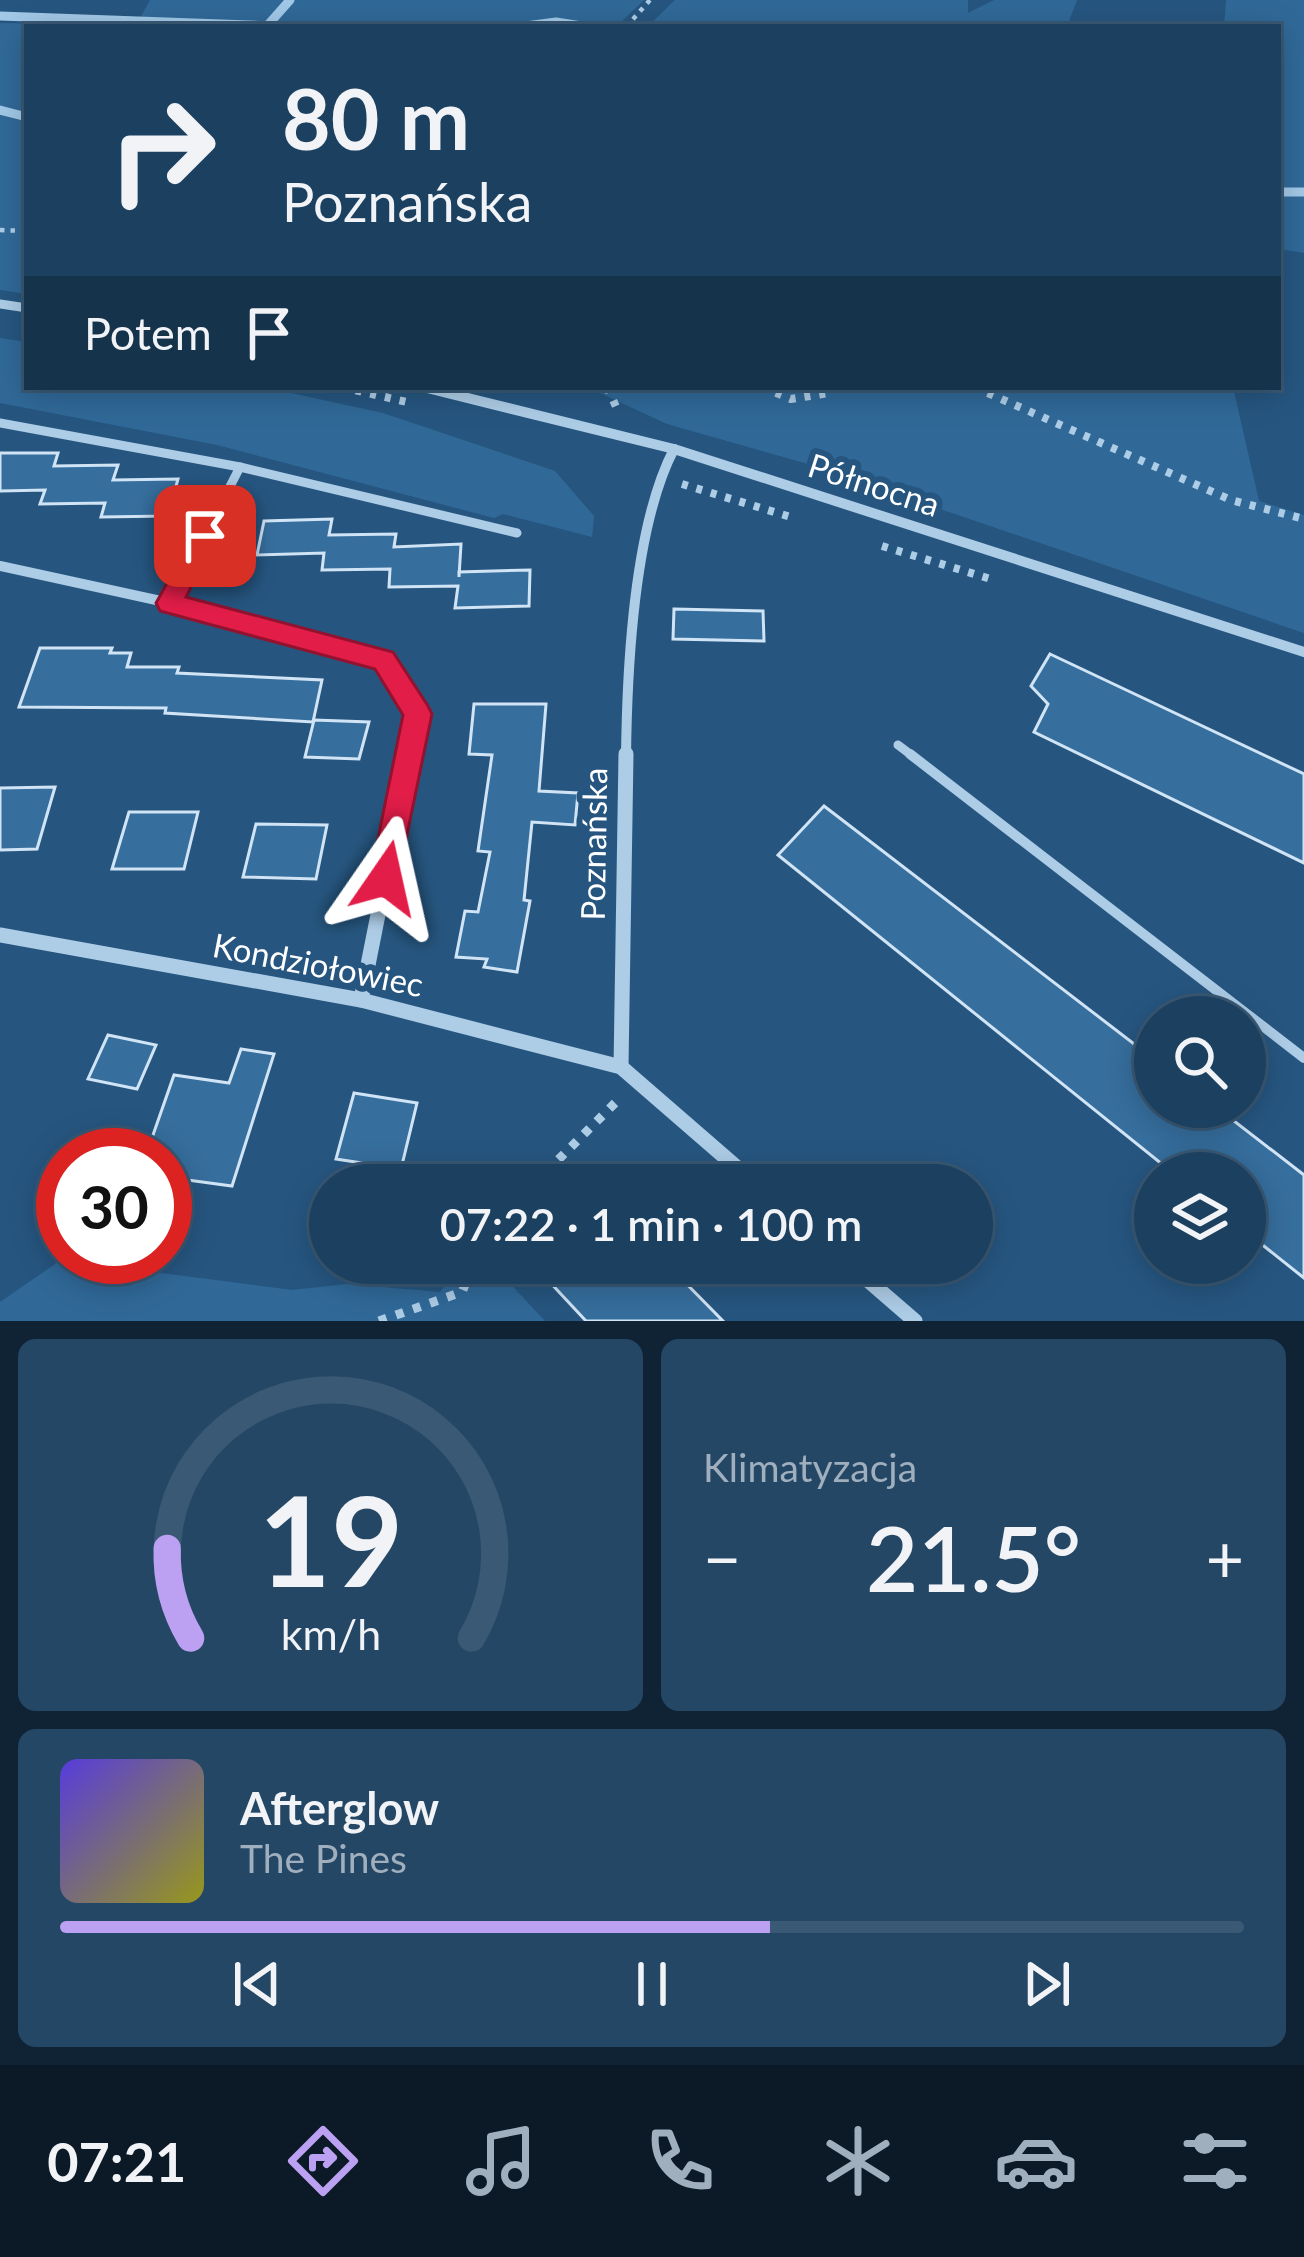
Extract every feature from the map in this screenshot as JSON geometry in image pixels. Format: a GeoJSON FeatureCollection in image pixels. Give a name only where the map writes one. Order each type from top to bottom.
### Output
{"type":"FeatureCollection","features":[{"type":"Feature","properties":{"kind":"street","name":"Północna"},"geometry":{"type":"LineString","coordinates":[[435,390],[674,449],[1304,652]]}},
{"type":"Feature","properties":{"kind":"street","name":"Poznańska"},"geometry":{"type":"LineString","coordinates":[[621,1066],[627,656],[659,478],[674,449]]}},
{"type":"Feature","properties":{"kind":"street"},"geometry":{"type":"LineString","coordinates":[[0,566],[170,603],[384,660],[418,714],[361,1000]]}},
{"type":"Feature","properties":{"kind":"street","name":"Kondziołowiec"},"geometry":{"type":"LineString","coordinates":[[0,935],[361,1000],[621,1066]]}},
{"type":"Feature","properties":{"kind":"street"},"geometry":{"type":"LineString","coordinates":[[621,1066],[734,1164]]}},
{"type":"Feature","properties":{"kind":"street"},"geometry":{"type":"LineString","coordinates":[[872,1284],[915,1321]]}},
{"type":"Feature","properties":{"kind":"lane"},"geometry":{"type":"LineString","coordinates":[[0,423],[240,467],[517,532]]}},
{"type":"Feature","properties":{"kind":"lane"},"geometry":{"type":"LineString","coordinates":[[170,603],[240,467]]}},
{"type":"Feature","properties":{"kind":"lane"},"geometry":{"type":"LineString","coordinates":[[898,745],[1304,1058]]}},
{"type":"Feature","properties":{"kind":"path"},"geometry":{"type":"LineString","coordinates":[[629,24],[650,0]]}},
{"type":"Feature","properties":{"kind":"path"},"geometry":{"type":"LineString","coordinates":[[769,390],[791,399],[832,390]]}},
{"type":"Feature","properties":{"kind":"path"},"geometry":{"type":"LineString","coordinates":[[981,390],[1231,500],[1304,519]]}},
{"type":"Feature","properties":{"kind":"path"},"geometry":{"type":"LineString","coordinates":[[553,1164],[637,1081]]}},
{"type":"Feature","properties":{"kind":"path"},"geometry":{"type":"LineString","coordinates":[[379,1321],[462,1292],[465,1284]]}},
{"type":"Feature","properties":{"kind":"shaded area"},"geometry":{"type":"Polygon","coordinates":[[[150,0],[644,0],[619,24],[548,19],[510,24],[137,24],[150,0]]]}},
{"type":"Feature","properties":{"kind":"shaded area"},"geometry":{"type":"Polygon","coordinates":[[[675,0],[968,0],[968,13],[994,0],[1077,0],[1068,24],[650,24],[675,0]]]}},
{"type":"Feature","properties":{"kind":"shaded area"},"geometry":{"type":"Polygon","coordinates":[[[1226,0],[1304,0],[1304,253],[1281,249],[1281,24],[1224,24],[1226,0]]]}},
{"type":"Feature","properties":{"kind":"shaded area"},"geometry":{"type":"Polygon","coordinates":[[[0,23],[68,24],[24,24],[24,294],[0,290],[0,23]]]}},
{"type":"Feature","properties":{"kind":"shaded area"},"geometry":{"type":"Polygon","coordinates":[[[0,338],[24,342],[24,390],[277,390],[383,413],[555,471],[594,516],[592,537],[503,514],[494,518],[217,445],[0,403],[0,338]]]}},
{"type":"Feature","properties":{"kind":"shaded area"},"geometry":{"type":"Polygon","coordinates":[[[593,390],[1234,390],[1259,501],[1304,515],[1304,633],[808,464],[667,424],[593,390]]]}},
{"type":"Feature","properties":{"kind":"shaded area"},"geometry":{"type":"Polygon","coordinates":[[[36,1277],[36,1284],[192,1284],[192,1277],[292,1290],[347,1284],[440,1292],[446,1284],[511,1284],[545,1321],[0,1321],[0,1302],[36,1277]]]}},
{"type":"Feature","properties":{"kind":"building"},"geometry":{"type":"Polygon","coordinates":[[[0,453],[58,453],[54,466],[118,465],[113,480],[178,479],[168,516],[101,517],[105,503],[40,504],[45,490],[0,491],[0,453]]]}},
{"type":"Feature","properties":{"kind":"building"},"geometry":{"type":"Polygon","coordinates":[[[332,519],[329,535],[396,534],[394,547],[461,544],[459,572],[530,570],[529,606],[455,608],[458,586],[389,587],[390,569],[322,570],[324,553],[257,555],[264,521],[332,519]]]}},
{"type":"Feature","properties":{"kind":"building"},"geometry":{"type":"Polygon","coordinates":[[[674,609],[763,611],[764,641],[673,639],[674,609]]]}},
{"type":"Feature","properties":{"kind":"building"},"geometry":{"type":"Polygon","coordinates":[[[40,648],[112,648],[110,653],[131,653],[127,667],[179,667],[177,673],[322,680],[313,722],[165,713],[166,708],[19,707],[40,648]]]}},
{"type":"Feature","properties":{"kind":"building"},"geometry":{"type":"Polygon","coordinates":[[[1050,654],[1304,774],[1304,863],[1034,732],[1048,704],[1031,686],[1050,654]]]}},
{"type":"Feature","properties":{"kind":"building"},"geometry":{"type":"Polygon","coordinates":[[[474,704],[546,704],[539,791],[578,793],[575,825],[532,822],[524,900],[530,901],[517,972],[484,967],[487,959],[456,957],[465,911],[478,912],[490,852],[478,851],[492,755],[469,754],[474,704]]]}},
{"type":"Feature","properties":{"kind":"building"},"geometry":{"type":"Polygon","coordinates":[[[314,720],[369,722],[359,759],[305,757],[314,720]]]}},
{"type":"Feature","properties":{"kind":"building"},"geometry":{"type":"Polygon","coordinates":[[[55,787],[37,849],[0,850],[0,788],[55,787]]]}},
{"type":"Feature","properties":{"kind":"building"},"geometry":{"type":"Polygon","coordinates":[[[824,806],[1134,1044],[1134,1128],[1243,1128],[1304,1175],[1304,1278],[1266,1248],[1266,1152],[1147,1152],[778,855],[824,806]]]}},
{"type":"Feature","properties":{"kind":"building"},"geometry":{"type":"Polygon","coordinates":[[[129,812],[198,812],[184,869],[112,869],[129,812]]]}},
{"type":"Feature","properties":{"kind":"building"},"geometry":{"type":"Polygon","coordinates":[[[256,824],[327,825],[316,879],[243,877],[256,824]]]}},
{"type":"Feature","properties":{"kind":"building"},"geometry":{"type":"Polygon","coordinates":[[[108,1035],[156,1045],[137,1089],[88,1079],[108,1035]]]}},
{"type":"Feature","properties":{"kind":"building"},"geometry":{"type":"Polygon","coordinates":[[[241,1049],[274,1054],[232,1186],[192,1181],[192,1128],[155,1128],[174,1075],[229,1083],[241,1049]]]}},
{"type":"Feature","properties":{"kind":"building"},"geometry":{"type":"Polygon","coordinates":[[[354,1093],[417,1103],[402,1164],[336,1159],[354,1093]]]}},
{"type":"Feature","properties":{"kind":"building"},"geometry":{"type":"Polygon","coordinates":[[[552,1284],[687,1284],[723,1321],[586,1321],[552,1284]]]}},
{"type":"Feature","properties":{"kind":"waterway"},"geometry":{"type":"LineString","coordinates":[[269,24],[290,0]]}},
{"type":"Feature","properties":{"kind":"waterway"},"geometry":{"type":"LineString","coordinates":[[0,16],[220,24]]}},
{"type":"Feature","properties":{"kind":"waterway"},"geometry":{"type":"LineString","coordinates":[[541,24],[569,24]]}},
{"type":"Feature","properties":{"kind":"waterway"},"geometry":{"type":"LineString","coordinates":[[0,110],[24,116]]}},
{"type":"Feature","properties":{"kind":"waterway"},"geometry":{"type":"LineString","coordinates":[[1281,192],[1304,192]]}},
{"type":"Feature","properties":{"kind":"route"},"geometry":{"type":"LineString","coordinates":[[205,536],[170,603],[384,660],[418,714],[386,878]]}}]}
